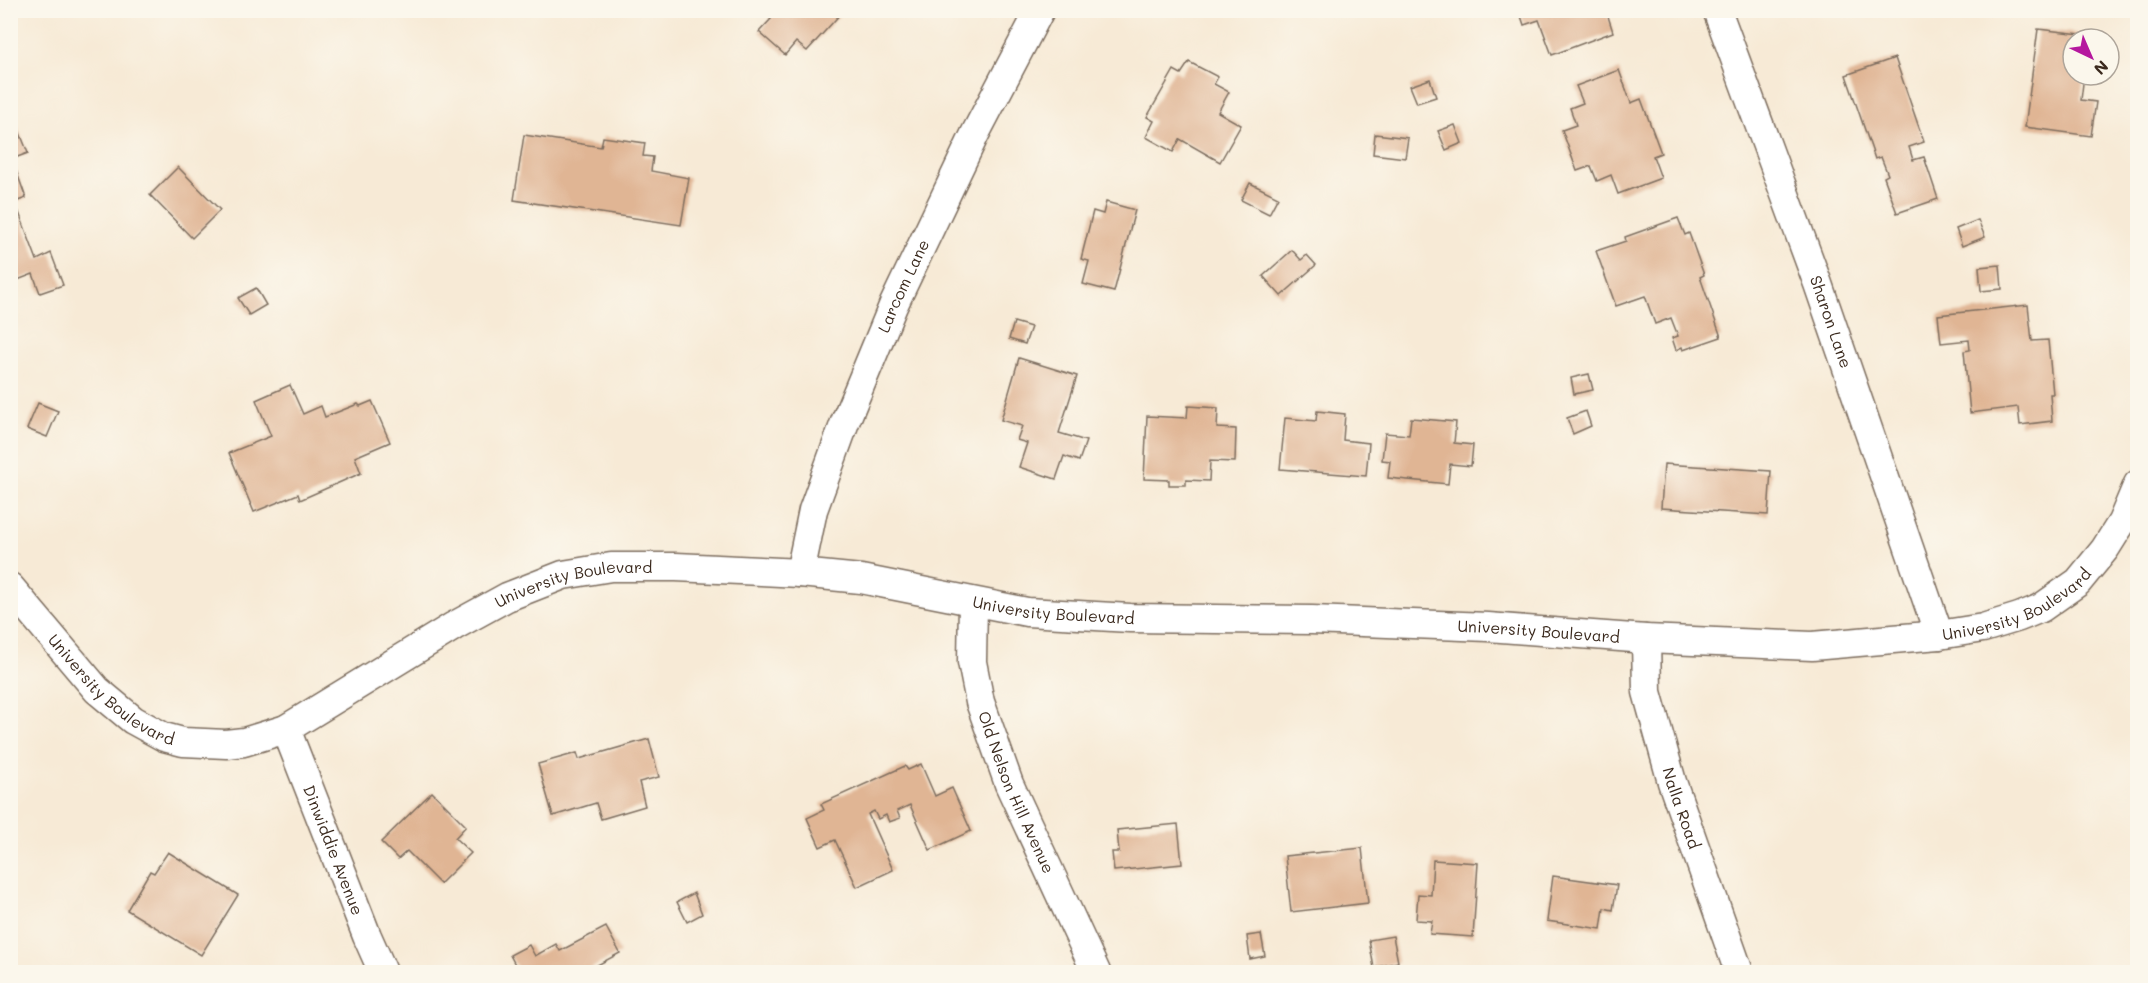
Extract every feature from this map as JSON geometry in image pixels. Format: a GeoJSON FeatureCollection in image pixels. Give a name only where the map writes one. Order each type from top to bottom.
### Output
{"type":"FeatureCollection","features":[{"type":"Feature","properties":{"kind":"street","name":"Larcom Lane"},"geometry":{"type":"LineString","coordinates":[[800,573],[813,510],[845,422],[893,306],[975,134],[1040,10]]}},
{"type":"Feature","properties":{"kind":"street","name":"Sharon Lane"},"geometry":{"type":"LineString","coordinates":[[1717,10],[1818,284],[1939,635]]}},
{"type":"Feature","properties":{"kind":"street","name":"University Boulevard"},"geometry":{"type":"LineString","coordinates":[[10,587],[97,690],[133,720],[164,736],[183,742],[226,744],[244,742],[286,729],[454,626],[507,597],[563,575],[610,567],[676,567],[800,573],[861,579],[1027,612],[1107,617],[1312,620],[1477,627],[1646,639],[1812,646],[1939,635],[1983,628],[2041,608],[2078,582],[2105,549],[2122,522],[2138,484]]}},
{"type":"Feature","properties":{"kind":"street","name":"Old Nelson Hill Avenue"},"geometry":{"type":"LineString","coordinates":[[973,602],[972,662],[980,702],[1009,784],[1096,972]]}},
{"type":"Feature","properties":{"kind":"street","name":"Nalla Road"},"geometry":{"type":"LineString","coordinates":[[1646,639],[1647,692],[1672,782],[1739,972]]}},
{"type":"Feature","properties":{"kind":"street","name":"Dinwiddie Avenue"},"geometry":{"type":"LineString","coordinates":[[286,729],[383,972]]}},
{"type":"Feature","properties":{"kind":"building"},"geometry":{"type":"Polygon","coordinates":[[[761,10],[844,10],[807,51],[796,42],[785,55],[759,32],[771,19],[761,10]]]}},
{"type":"Feature","properties":{"kind":"building"},"geometry":{"type":"Polygon","coordinates":[[[1519,10],[1606,10],[1613,32],[1552,55],[1539,20],[1524,25],[1519,10]]]}},
{"type":"Feature","properties":{"kind":"building"},"geometry":{"type":"Polygon","coordinates":[[[2038,29],[2061,32],[2061,87],[2083,87],[2081,100],[2096,102],[2091,136],[2025,127],[2038,29]]]}},
{"type":"Feature","properties":{"kind":"building"},"geometry":{"type":"Polygon","coordinates":[[[1895,58],[1924,142],[1909,147],[1913,160],[1924,157],[1938,199],[1897,213],[1884,177],[1888,175],[1881,157],[1875,159],[1846,75],[1895,58]]]}},
{"type":"Feature","properties":{"kind":"building"},"geometry":{"type":"Polygon","coordinates":[[[1189,62],[1218,77],[1214,84],[1229,92],[1218,112],[1241,125],[1220,162],[1180,139],[1173,152],[1146,137],[1154,121],[1147,117],[1174,70],[1181,74],[1189,62]]]}},
{"type":"Feature","properties":{"kind":"building"},"geometry":{"type":"Polygon","coordinates":[[[1619,70],[1631,103],[1641,99],[1661,153],[1653,156],[1661,178],[1618,194],[1611,175],[1597,181],[1591,166],[1577,171],[1562,130],[1576,125],[1570,108],[1583,103],[1576,86],[1619,70]]]}},
{"type":"Feature","properties":{"kind":"building"},"geometry":{"type":"Polygon","coordinates":[[[1430,79],[1436,97],[1417,103],[1410,86],[1430,79]]]}},
{"type":"Feature","properties":{"kind":"building"},"geometry":{"type":"Polygon","coordinates":[[[14,118],[28,153],[12,159],[26,198],[15,202],[37,260],[51,253],[63,285],[40,293],[33,274],[10,283],[10,119],[14,118]]]}},
{"type":"Feature","properties":{"kind":"building"},"geometry":{"type":"Polygon","coordinates":[[[1455,125],[1462,143],[1446,150],[1438,131],[1455,125]]]}},
{"type":"Feature","properties":{"kind":"building"},"geometry":{"type":"Polygon","coordinates":[[[1375,134],[1408,138],[1405,158],[1373,154],[1375,134]]]}},
{"type":"Feature","properties":{"kind":"building"},"geometry":{"type":"Polygon","coordinates":[[[524,135],[601,147],[603,137],[645,143],[643,156],[653,157],[651,171],[689,178],[681,225],[514,200],[524,135]]]}},
{"type":"Feature","properties":{"kind":"building"},"geometry":{"type":"Polygon","coordinates":[[[178,167],[220,210],[192,238],[150,195],[178,167]]]}},
{"type":"Feature","properties":{"kind":"building"},"geometry":{"type":"Polygon","coordinates":[[[1250,183],[1278,197],[1269,214],[1241,200],[1250,183]]]}},
{"type":"Feature","properties":{"kind":"building"},"geometry":{"type":"Polygon","coordinates":[[[1106,202],[1135,210],[1114,292],[1083,284],[1089,261],[1081,259],[1093,211],[1103,214],[1106,202]]]}},
{"type":"Feature","properties":{"kind":"building"},"geometry":{"type":"Polygon","coordinates":[[[1678,218],[1685,235],[1689,233],[1704,275],[1700,277],[1721,337],[1683,350],[1682,347],[1676,350],[1672,338],[1678,336],[1671,318],[1655,324],[1645,296],[1616,306],[1596,251],[1626,241],[1625,237],[1678,218]]]}},
{"type":"Feature","properties":{"kind":"building"},"geometry":{"type":"Polygon","coordinates":[[[1978,220],[1985,237],[1962,246],[1956,229],[1978,220]]]}},
{"type":"Feature","properties":{"kind":"building"},"geometry":{"type":"Polygon","coordinates":[[[1292,250],[1301,260],[1307,255],[1316,265],[1281,296],[1263,276],[1292,250]]]}},
{"type":"Feature","properties":{"kind":"building"},"geometry":{"type":"Polygon","coordinates":[[[2000,265],[2002,289],[1981,291],[1979,267],[2000,265]]]}},
{"type":"Feature","properties":{"kind":"building"},"geometry":{"type":"Polygon","coordinates":[[[256,288],[266,305],[249,315],[238,298],[256,288]]]}},
{"type":"Feature","properties":{"kind":"building"},"geometry":{"type":"Polygon","coordinates":[[[2028,305],[2032,341],[2048,340],[2053,394],[2050,394],[2052,421],[2020,425],[2018,407],[1970,413],[1964,351],[1970,350],[1969,340],[1941,343],[1938,315],[2028,305]]]}},
{"type":"Feature","properties":{"kind":"building"},"geometry":{"type":"Polygon","coordinates":[[[1014,322],[1031,327],[1025,344],[1009,339],[1014,322]]]}},
{"type":"Feature","properties":{"kind":"building"},"geometry":{"type":"Polygon","coordinates":[[[1019,358],[1077,376],[1059,433],[1086,441],[1079,461],[1064,456],[1056,479],[1019,467],[1027,443],[1017,440],[1022,426],[1001,420],[1019,358]]]}},
{"type":"Feature","properties":{"kind":"building"},"geometry":{"type":"Polygon","coordinates":[[[1589,374],[1593,390],[1574,394],[1571,378],[1589,374]]]}},
{"type":"Feature","properties":{"kind":"building"},"geometry":{"type":"Polygon","coordinates":[[[290,385],[303,414],[321,406],[325,417],[372,401],[390,442],[355,457],[361,473],[300,500],[298,494],[254,512],[229,453],[271,436],[256,400],[290,385]]]}},
{"type":"Feature","properties":{"kind":"building"},"geometry":{"type":"Polygon","coordinates":[[[38,403],[58,411],[47,437],[27,429],[38,403]]]}},
{"type":"Feature","properties":{"kind":"building"},"geometry":{"type":"Polygon","coordinates":[[[1188,406],[1218,408],[1217,428],[1236,429],[1235,462],[1210,461],[1209,481],[1186,480],[1186,485],[1169,485],[1169,480],[1144,479],[1147,416],[1187,418],[1188,406]]]}},
{"type":"Feature","properties":{"kind":"building"},"geometry":{"type":"Polygon","coordinates":[[[1317,411],[1345,414],[1343,440],[1369,443],[1366,476],[1280,469],[1285,418],[1316,421],[1317,411]]]}},
{"type":"Feature","properties":{"kind":"building"},"geometry":{"type":"Polygon","coordinates":[[[1586,411],[1591,426],[1573,434],[1567,418],[1586,411]]]}},
{"type":"Feature","properties":{"kind":"building"},"geometry":{"type":"Polygon","coordinates":[[[1411,418],[1456,422],[1454,443],[1473,445],[1471,466],[1450,464],[1448,484],[1388,478],[1390,461],[1382,460],[1385,433],[1409,435],[1411,418]]]}},
{"type":"Feature","properties":{"kind":"building"},"geometry":{"type":"Polygon","coordinates":[[[1664,464],[1771,471],[1768,515],[1661,508],[1664,464]]]}},
{"type":"Feature","properties":{"kind":"building"},"geometry":{"type":"Polygon","coordinates":[[[649,739],[659,777],[639,782],[645,806],[601,819],[596,803],[553,816],[538,764],[577,753],[579,759],[649,739]]]}},
{"type":"Feature","properties":{"kind":"building"},"geometry":{"type":"Polygon","coordinates":[[[921,764],[935,796],[952,788],[971,831],[930,850],[910,805],[897,811],[900,818],[889,822],[886,815],[878,819],[874,811],[868,814],[893,870],[857,887],[835,840],[820,847],[807,818],[824,810],[821,804],[905,766],[908,770],[921,764]]]}},
{"type":"Feature","properties":{"kind":"building"},"geometry":{"type":"Polygon","coordinates":[[[432,792],[466,826],[455,838],[471,853],[440,884],[407,851],[398,859],[381,842],[432,792]]]}},
{"type":"Feature","properties":{"kind":"building"},"geometry":{"type":"Polygon","coordinates":[[[1178,824],[1182,864],[1114,871],[1112,852],[1119,852],[1117,830],[1178,824]]]}},
{"type":"Feature","properties":{"kind":"building"},"geometry":{"type":"Polygon","coordinates":[[[1362,848],[1368,903],[1291,912],[1285,856],[1362,848]]]}},
{"type":"Feature","properties":{"kind":"building"},"geometry":{"type":"Polygon","coordinates":[[[168,852],[238,895],[201,955],[127,910],[150,871],[154,873],[168,852]]]}},
{"type":"Feature","properties":{"kind":"building"},"geometry":{"type":"Polygon","coordinates":[[[1433,860],[1478,863],[1473,937],[1430,934],[1432,921],[1416,920],[1418,894],[1431,895],[1433,860]]]}},
{"type":"Feature","properties":{"kind":"building"},"geometry":{"type":"Polygon","coordinates":[[[1553,876],[1617,885],[1613,910],[1604,908],[1601,929],[1547,921],[1553,876]]]}},
{"type":"Feature","properties":{"kind":"building"},"geometry":{"type":"Polygon","coordinates":[[[694,893],[702,914],[687,922],[677,902],[694,893]]]}},
{"type":"Feature","properties":{"kind":"building"},"geometry":{"type":"Polygon","coordinates":[[[606,927],[620,953],[588,970],[589,972],[519,972],[510,955],[529,945],[535,956],[556,944],[560,951],[606,927]]]}},
{"type":"Feature","properties":{"kind":"building"},"geometry":{"type":"Polygon","coordinates":[[[1261,934],[1265,956],[1250,959],[1247,936],[1261,934]]]}},
{"type":"Feature","properties":{"kind":"building"},"geometry":{"type":"Polygon","coordinates":[[[1393,936],[1398,962],[1374,968],[1369,940],[1393,936]]]}}]}
